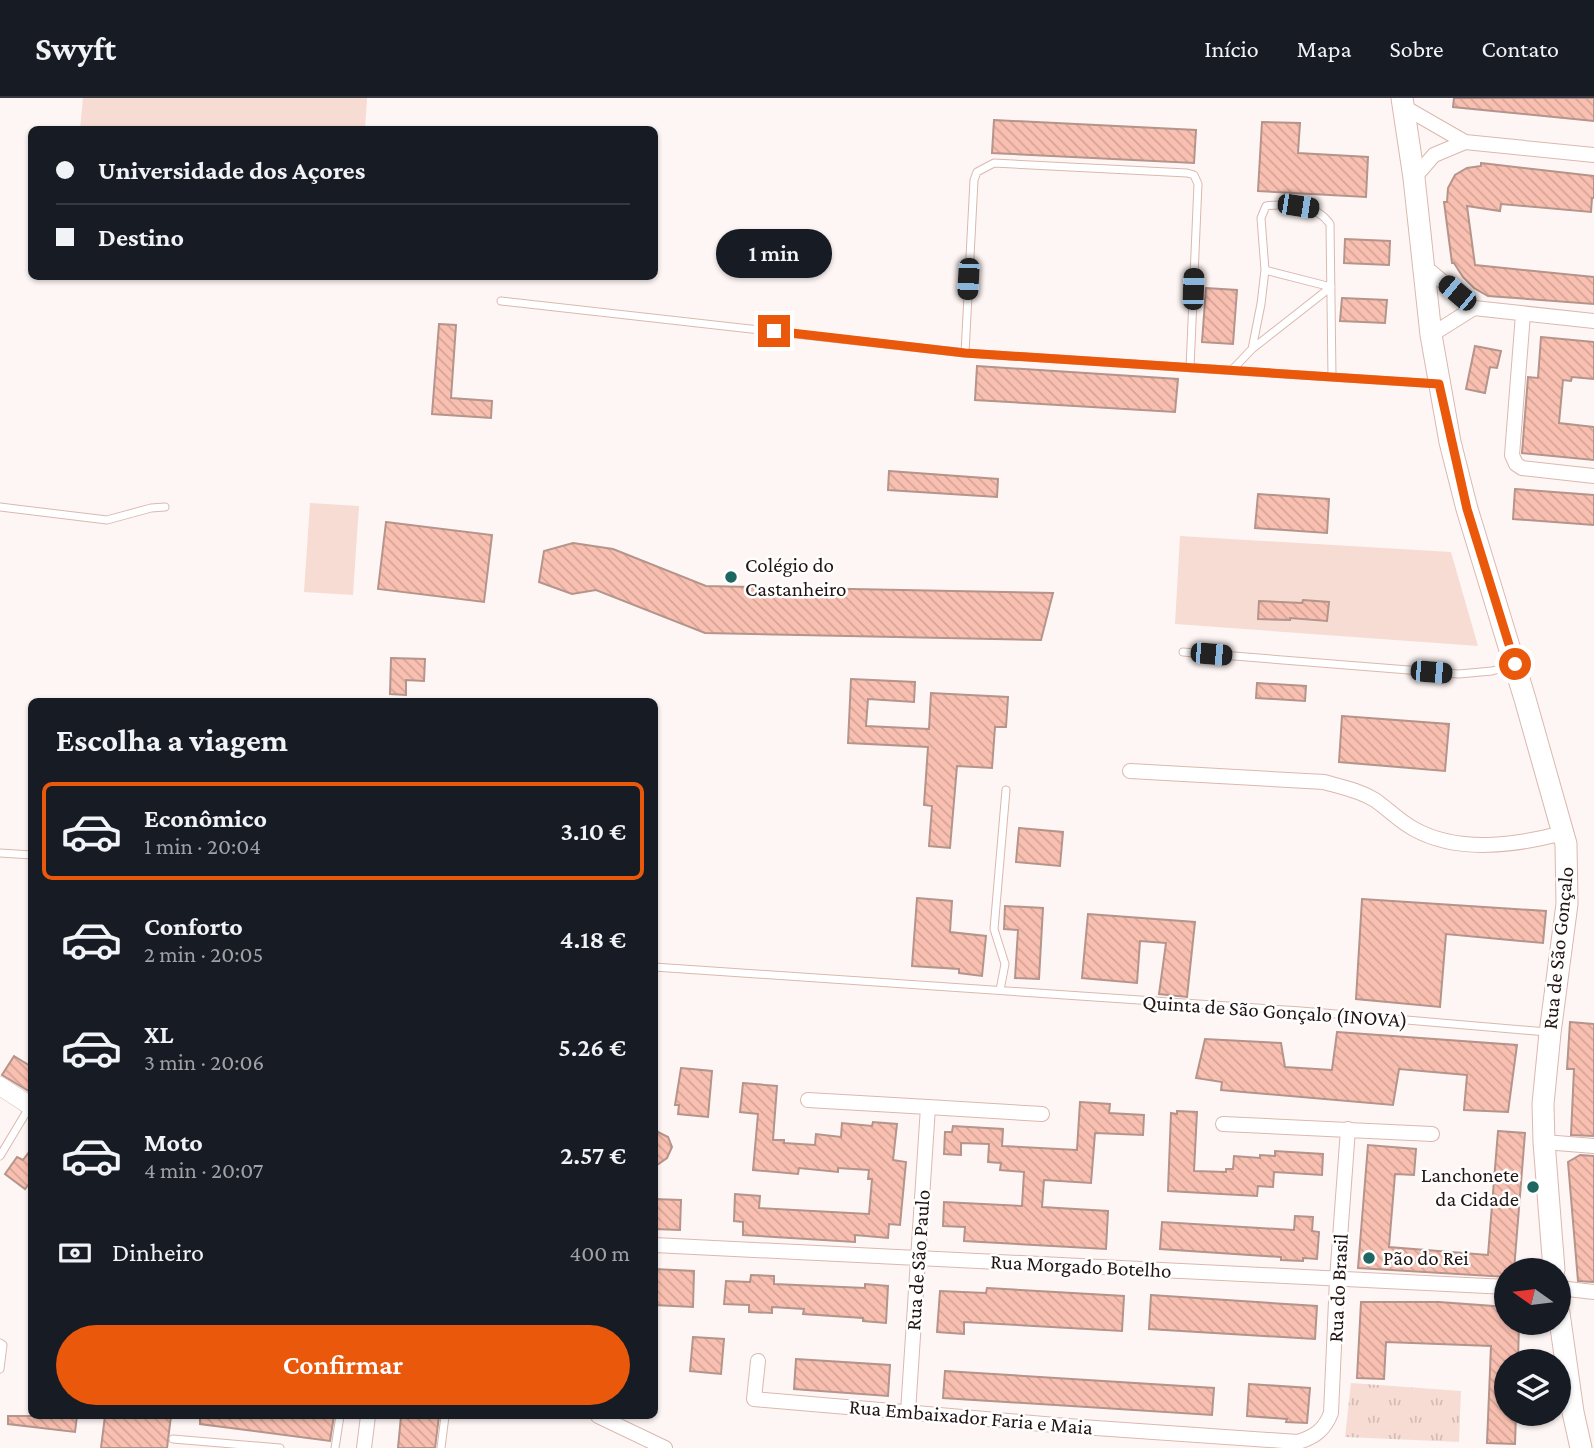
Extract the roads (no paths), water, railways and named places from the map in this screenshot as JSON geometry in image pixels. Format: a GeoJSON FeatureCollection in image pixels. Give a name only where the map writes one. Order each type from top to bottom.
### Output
{"type":"FeatureCollection","features":[{"type":"Feature","properties":{"kind":"main road","name":"Rua de São Gonçalo"},"geometry":{"type":"LineString","coordinates":[[1403,102],[1439,384],[1467,509],[1563,833],[1568,870],[1567,904],[1550,1033],[1544,1104],[1544,1142],[1553,1258]]}},
{"type":"Feature","properties":{"kind":"main road"},"geometry":{"type":"LineString","coordinates":[[1562,1335],[1581,1448]]}},
{"type":"Feature","properties":{"kind":"street"},"geometry":{"type":"LineString","coordinates":[[1403,102],[1465,142],[1594,155]]}},
{"type":"Feature","properties":{"kind":"street"},"geometry":{"type":"LineString","coordinates":[[1414,178],[1434,155],[1465,142]]}},
{"type":"Feature","properties":{"kind":"street"},"geometry":{"type":"LineString","coordinates":[[1423,265],[1474,307],[1594,321]]}},
{"type":"Feature","properties":{"kind":"street"},"geometry":{"type":"LineString","coordinates":[[1431,335],[1474,307]]}},
{"type":"Feature","properties":{"kind":"street"},"geometry":{"type":"LineString","coordinates":[[1523,314],[1512,455],[1516,464],[1522,468],[1594,476]]}},
{"type":"Feature","properties":{"kind":"street"},"geometry":{"type":"LineString","coordinates":[[1130,771],[1324,782],[1352,790],[1375,801],[1416,831],[1471,844],[1528,842],[1563,833]]}},
{"type":"Feature","properties":{"kind":"street"},"geometry":{"type":"LineString","coordinates":[[0,1086],[28,1105]]}},
{"type":"Feature","properties":{"kind":"street"},"geometry":{"type":"LineString","coordinates":[[808,1100],[1042,1114]]}},
{"type":"Feature","properties":{"kind":"street","name":"Rua de São Paulo"},"geometry":{"type":"LineString","coordinates":[[908,1412],[928,1107]]}},
{"type":"Feature","properties":{"kind":"street"},"geometry":{"type":"LineString","coordinates":[[1223,1125],[1432,1134]]}},
{"type":"Feature","properties":{"kind":"street","name":"Rua do Brasil"},"geometry":{"type":"LineString","coordinates":[[1309,1439],[1327,1423],[1331,1413],[1348,1129]]}},
{"type":"Feature","properties":{"kind":"street"},"geometry":{"type":"LineString","coordinates":[[1544,1142],[1594,1146]]}},
{"type":"Feature","properties":{"kind":"street","name":"Rua Morgado Botelho"},"geometry":{"type":"LineString","coordinates":[[658,1245],[1494,1286]]}},
{"type":"Feature","properties":{"kind":"street"},"geometry":{"type":"LineString","coordinates":[[1572,1289],[1594,1292]]}},
{"type":"Feature","properties":{"kind":"street","name":"Rua Embaixador Faria e Maia"},"geometry":{"type":"LineString","coordinates":[[758,1361],[754,1399],[1288,1441],[1309,1439]]}},
{"type":"Feature","properties":{"kind":"street"},"geometry":{"type":"LineString","coordinates":[[364,1448],[368,1419]]}},
{"type":"Feature","properties":{"kind":"street"},"geometry":{"type":"LineString","coordinates":[[604,1419],[664,1448]]}},
{"type":"Feature","properties":{"kind":"lane"},"geometry":{"type":"LineString","coordinates":[[965,353],[974,180],[977,172],[994,163],[1187,173],[1194,175],[1198,184],[1190,368]]}},
{"type":"Feature","properties":{"kind":"lane"},"geometry":{"type":"LineString","coordinates":[[1252,349],[1265,270],[1261,218],[1266,206],[1284,204],[1312,208],[1324,215],[1330,224],[1332,377]]}},
{"type":"Feature","properties":{"kind":"lane"},"geometry":{"type":"LineString","coordinates":[[1265,270],[1331,287]]}},
{"type":"Feature","properties":{"kind":"lane"},"geometry":{"type":"LineString","coordinates":[[1231,370],[1252,349],[1331,287]]}},
{"type":"Feature","properties":{"kind":"lane"},"geometry":{"type":"LineString","coordinates":[[501,301],[965,353],[1439,384]]}},
{"type":"Feature","properties":{"kind":"lane"},"geometry":{"type":"LineString","coordinates":[[0,508],[107,520],[165,507]]}},
{"type":"Feature","properties":{"kind":"lane"},"geometry":{"type":"LineString","coordinates":[[1183,652],[1458,674],[1492,671],[1515,664]]}},
{"type":"Feature","properties":{"kind":"lane"},"geometry":{"type":"LineString","coordinates":[[1000,990],[1005,964],[994,929],[1006,790]]}},
{"type":"Feature","properties":{"kind":"lane"},"geometry":{"type":"LineString","coordinates":[[0,853],[28,855]]}},
{"type":"Feature","properties":{"kind":"lane","name":"Quinta de São Gonçalo (INOVA)"},"geometry":{"type":"LineString","coordinates":[[658,967],[1315,1012],[1550,1033]]}},
{"type":"Feature","properties":{"kind":"lane"},"geometry":{"type":"LineString","coordinates":[[0,1156],[28,1112]]}},
{"type":"Feature","properties":{"kind":"lane"},"geometry":{"type":"LineString","coordinates":[[0,1343],[3,1345],[0,1369]]}},
{"type":"Feature","properties":{"kind":"lane"},"geometry":{"type":"LineString","coordinates":[[335,1448],[340,1419]]}},
{"type":"Feature","properties":{"kind":"lane"},"geometry":{"type":"LineString","coordinates":[[441,1448],[445,1419]]}},
{"type":"Feature","properties":{"kind":"lane"},"geometry":{"type":"LineString","coordinates":[[173,1439],[280,1448]]}},
{"type":"Feature","properties":{"kind":"place","name":"Colégio do Castanheiro"},"geometry":{"type":"Point","coordinates":[731,577]}},
{"type":"Feature","properties":{"kind":"place","name":"Lanchonete da Cidade"},"geometry":{"type":"Point","coordinates":[1533,1187]}},
{"type":"Feature","properties":{"kind":"place","name":"Pão do Rei"},"geometry":{"type":"Point","coordinates":[1369,1258]}}]}
